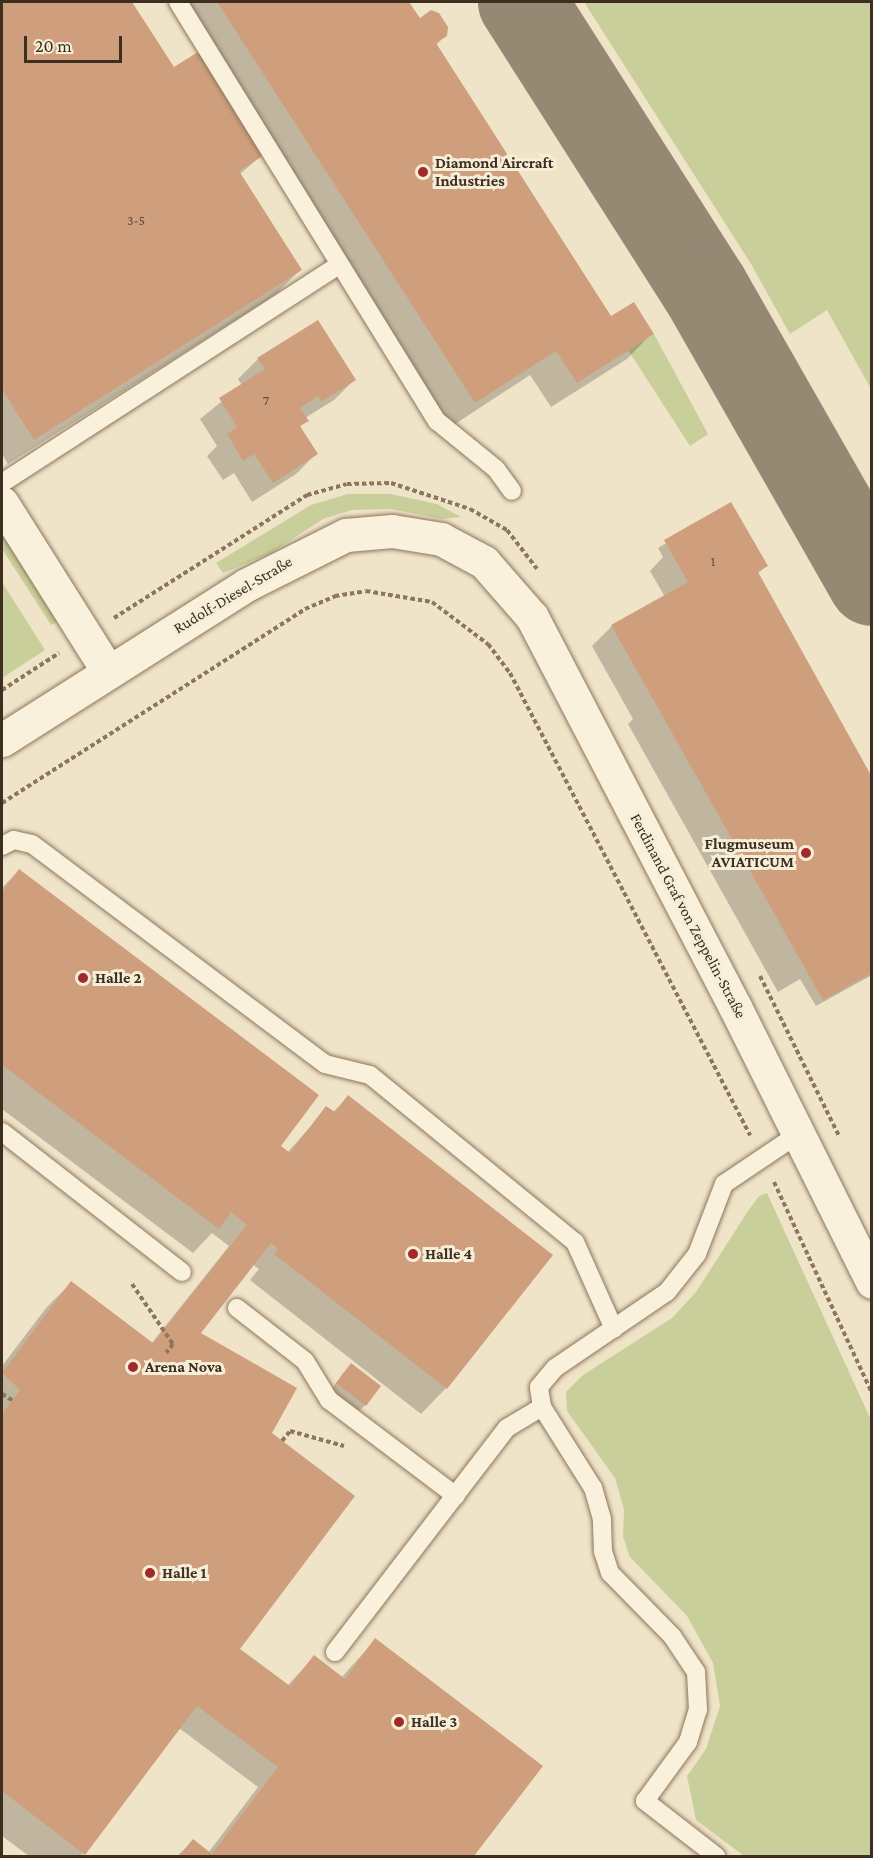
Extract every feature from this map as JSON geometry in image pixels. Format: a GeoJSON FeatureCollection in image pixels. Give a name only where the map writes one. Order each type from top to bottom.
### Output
{"type":"FeatureCollection","features":[{"type":"Feature","properties":{"kind":"street"},"geometry":{"type":"LineString","coordinates":[[2,503],[108,671]]}},
{"type":"Feature","properties":{"kind":"street","name":"Rudolf-Diesel-Straße"},"geometry":{"type":"LineString","coordinates":[[2,740],[246,585],[346,535],[392,531],[441,539],[484,562]]}},
{"type":"Feature","properties":{"kind":"street","name":"Ferdinand Graf von Zeppelin-Straße"},"geometry":{"type":"LineString","coordinates":[[484,562],[532,617],[872,1282]]}},
{"type":"Feature","properties":{"kind":"lane"},"geometry":{"type":"LineString","coordinates":[[178,2],[437,421],[496,469],[512,491]]}},
{"type":"Feature","properties":{"kind":"lane"},"geometry":{"type":"LineString","coordinates":[[2,483],[339,265]]}},
{"type":"Feature","properties":{"kind":"lane"},"geometry":{"type":"LineString","coordinates":[[2,846],[14,840],[32,844],[325,1064],[370,1075],[575,1242],[614,1329]]}},
{"type":"Feature","properties":{"kind":"lane"},"geometry":{"type":"LineString","coordinates":[[2,1132],[182,1272]]}},
{"type":"Feature","properties":{"kind":"lane"},"geometry":{"type":"LineString","coordinates":[[716,1857],[645,1801],[688,1742],[698,1710],[696,1672],[672,1636],[610,1573],[603,1552],[602,1519],[592,1488],[542,1407],[539,1388],[555,1368],[667,1292],[697,1254],[724,1184],[764,1160],[798,1134]]}},
{"type":"Feature","properties":{"kind":"lane"},"geometry":{"type":"LineString","coordinates":[[237,1308],[305,1361],[329,1400],[456,1496]]}},
{"type":"Feature","properties":{"kind":"lane"},"geometry":{"type":"LineString","coordinates":[[335,1652],[507,1428],[542,1407]]}},
{"type":"Feature","properties":{"kind":"path"},"geometry":{"type":"LineString","coordinates":[[2,690],[307,495],[347,484],[392,483],[470,509],[507,530],[542,577]]}},
{"type":"Feature","properties":{"kind":"path"},"geometry":{"type":"LineString","coordinates":[[2,803],[305,609],[335,596],[366,591],[432,602],[488,644],[510,673],[764,1160],[872,1393]]}},
{"type":"Feature","properties":{"kind":"path"},"geometry":{"type":"LineString","coordinates":[[758,972],[843,1144]]}},
{"type":"Feature","properties":{"kind":"path"},"geometry":{"type":"LineString","coordinates":[[132,1284],[173,1344],[166,1353]]}},
{"type":"Feature","properties":{"kind":"path"},"geometry":{"type":"LineString","coordinates":[[2,1394],[12,1400]]}},
{"type":"Feature","properties":{"kind":"path"},"geometry":{"type":"LineString","coordinates":[[282,1441],[290,1431],[349,1447]]}},
{"type":"Feature","properties":{"kind":"green space"},"geometry":{"type":"Polygon","coordinates":[[[584,2],[871,2],[871,389],[827,310],[790,334],[751,264],[584,2]]]}},
{"type":"Feature","properties":{"kind":"green space"},"geometry":{"type":"Polygon","coordinates":[[[654,334],[708,434],[690,446],[628,350],[654,334]]]}},
{"type":"Feature","properties":{"kind":"green space"},"geometry":{"type":"Polygon","coordinates":[[[348,494],[391,494],[437,504],[461,517],[441,519],[391,509],[352,510],[323,519],[271,553],[223,573],[216,563],[311,505],[348,494]]]}},
{"type":"Feature","properties":{"kind":"green space"},"geometry":{"type":"Polygon","coordinates":[[[2,535],[57,622],[51,625],[2,549],[2,535]]]}},
{"type":"Feature","properties":{"kind":"green space"},"geometry":{"type":"Polygon","coordinates":[[[2,582],[45,650],[2,678],[2,582]]]}},
{"type":"Feature","properties":{"kind":"green space"},"geometry":{"type":"Polygon","coordinates":[[[767,1193],[871,1420],[871,1856],[744,1856],[696,1820],[687,1776],[706,1749],[720,1706],[713,1663],[687,1616],[630,1557],[623,1537],[624,1509],[615,1478],[567,1411],[566,1392],[583,1375],[672,1318],[696,1292],[748,1211],[759,1196],[767,1193]]]}},
{"type":"Feature","properties":{"kind":"building"},"geometry":{"type":"Polygon","coordinates":[[[2,2],[132,2],[174,67],[198,52],[264,155],[239,171],[302,270],[34,440],[2,389],[2,2]]]}},
{"type":"Feature","properties":{"kind":"building","name":"Diamond Aircraft Industries"},"geometry":{"type":"Polygon","coordinates":[[[217,2],[409,2],[420,18],[431,10],[439,13],[448,27],[447,36],[436,43],[611,316],[634,302],[654,334],[577,383],[556,351],[475,403],[217,2]]]}},
{"type":"Feature","properties":{"kind":"building"},"geometry":{"type":"Polygon","coordinates":[[[318,320],[356,380],[321,402],[318,396],[300,408],[309,421],[300,426],[318,454],[273,483],[254,454],[243,461],[227,434],[237,427],[219,398],[265,369],[257,358],[318,320]]]}},
{"type":"Feature","properties":{"kind":"building","name":"Flugmuseum AVIATICUM"},"geometry":{"type":"Polygon","coordinates":[[[731,502],[768,566],[758,572],[872,777],[872,973],[823,1000],[611,625],[688,582],[664,540],[731,502]]]}},
{"type":"Feature","properties":{"kind":"building","name":"Arena Nova"},"geometry":{"type":"Polygon","coordinates":[[[19,869],[319,1095],[281,1146],[290,1153],[326,1106],[335,1112],[348,1095],[553,1255],[447,1389],[274,1254],[278,1249],[271,1243],[201,1333],[297,1388],[272,1433],[355,1496],[240,1649],[290,1686],[314,1655],[345,1679],[375,1638],[543,1766],[474,1856],[179,1856],[193,1839],[212,1854],[278,1767],[197,1706],[85,1855],[2,1791],[2,1414],[20,1390],[2,1373],[71,1281],[153,1343],[247,1225],[231,1212],[219,1229],[2,1065],[2,892],[19,869]]]}},
{"type":"Feature","properties":{"kind":"building"},"geometry":{"type":"Polygon","coordinates":[[[351,1363],[381,1386],[366,1406],[336,1383],[351,1363]]]}},
{"type":"Feature","properties":{"kind":"taxiway"},"geometry":{"type":"LineString","coordinates":[[522,2],[705,289],[872,582]]}},
{"type":"Feature","properties":{"kind":"place","name":"Diamond Aircraft Industries"},"geometry":{"type":"Point","coordinates":[423,172]}},
{"type":"Feature","properties":{"kind":"place","name":"Flugmuseum AVIATICUM"},"geometry":{"type":"Point","coordinates":[806,853]}},
{"type":"Feature","properties":{"kind":"place","name":"Halle 2"},"geometry":{"type":"Point","coordinates":[83,978]}},
{"type":"Feature","properties":{"kind":"place","name":"Halle 4"},"geometry":{"type":"Point","coordinates":[413,1254]}},
{"type":"Feature","properties":{"kind":"place","name":"Arena Nova"},"geometry":{"type":"Point","coordinates":[133,1367]}},
{"type":"Feature","properties":{"kind":"place","name":"Halle 1"},"geometry":{"type":"Point","coordinates":[150,1573]}},
{"type":"Feature","properties":{"kind":"place","name":"Halle 3"},"geometry":{"type":"Point","coordinates":[399,1722]}}]}
